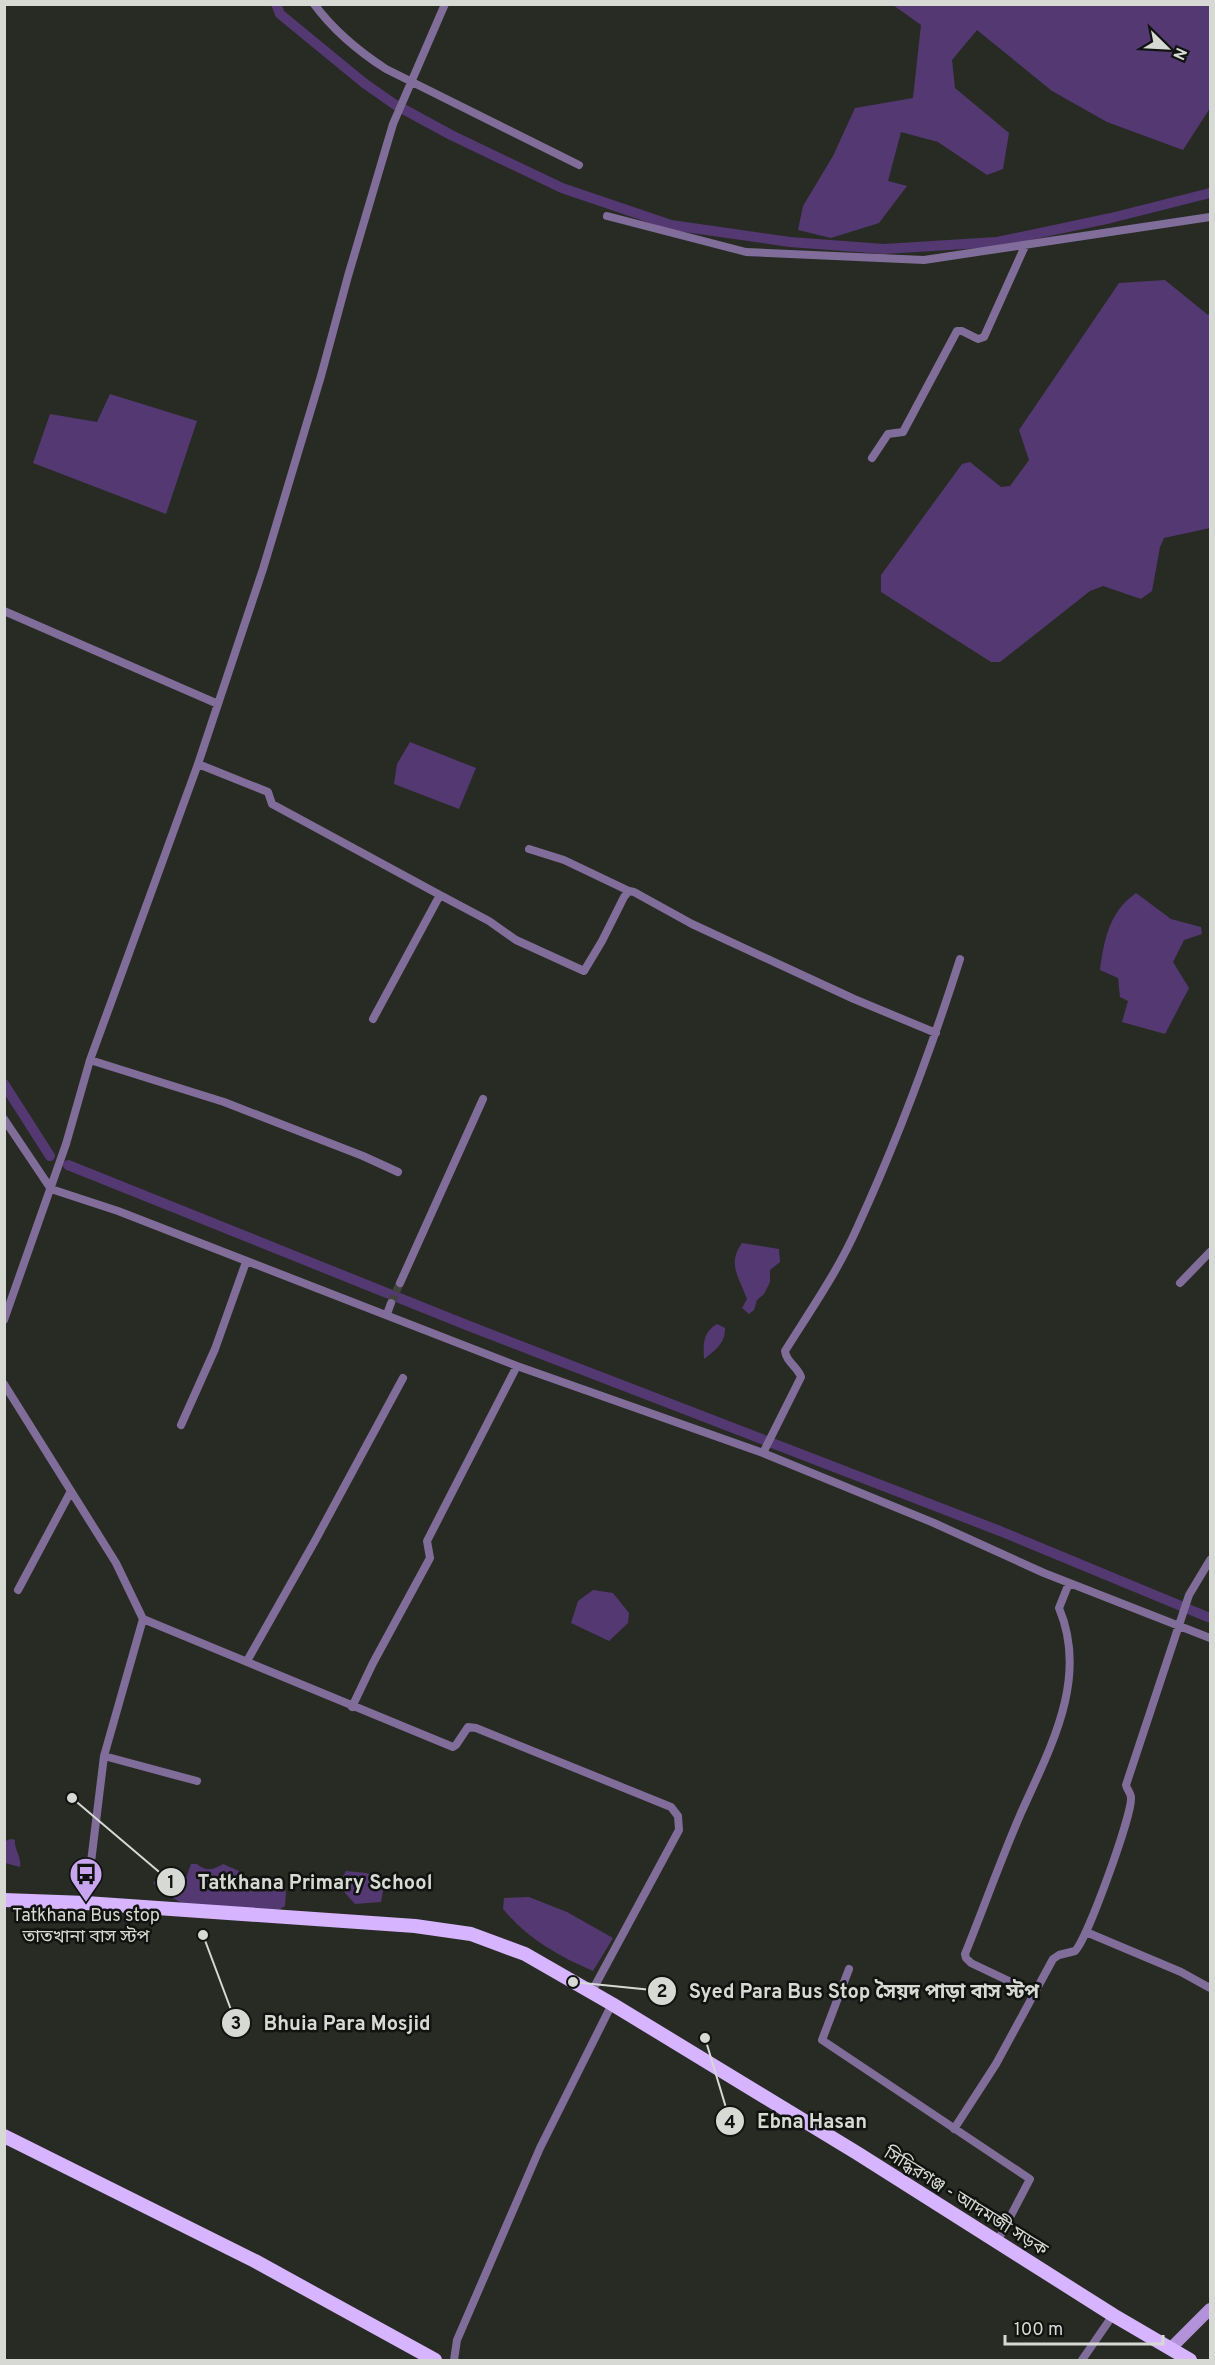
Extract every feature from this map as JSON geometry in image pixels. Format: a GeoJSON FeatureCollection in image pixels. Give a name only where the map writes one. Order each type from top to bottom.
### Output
{"type":"FeatureCollection","features":[{"type":"Feature","properties":{"kind":"main road","name":"সিদ্ধিরগঞ্জ - আদমজী সড়ক"},"geometry":{"type":"LineString","coordinates":[[4,1900],[86,1903],[415,1926],[471,1934],[525,1954],[612,2004],[857,2153],[1190,2361]]}},
{"type":"Feature","properties":{"kind":"main road"},"geometry":{"type":"LineString","coordinates":[[4,2136],[255,2261],[435,2361]]}},
{"type":"Feature","properties":{"kind":"street"},"geometry":{"type":"LineString","coordinates":[[314,4],[340,34],[362,54],[410,86],[579,165]]}},
{"type":"Feature","properties":{"kind":"street"},"geometry":{"type":"LineString","coordinates":[[4,1320],[66,1144],[90,1060],[198,764],[262,569],[321,376],[350,266],[393,124],[444,4]]}},
{"type":"Feature","properties":{"kind":"street"},"geometry":{"type":"LineString","coordinates":[[607,216],[754,253],[924,260],[1210,217]]}},
{"type":"Feature","properties":{"kind":"street"},"geometry":{"type":"LineString","coordinates":[[872,458],[888,434],[903,432],[957,332],[962,331],[978,339],[984,337],[1025,246]]}},
{"type":"Feature","properties":{"kind":"street"},"geometry":{"type":"LineString","coordinates":[[4,611],[218,704]]}},
{"type":"Feature","properties":{"kind":"street"},"geometry":{"type":"LineString","coordinates":[[198,764],[268,792],[272,804],[489,921],[516,940],[584,971],[628,891]]}},
{"type":"Feature","properties":{"kind":"street"},"geometry":{"type":"LineString","coordinates":[[529,849],[564,860],[652,900],[692,924],[854,999],[936,1033]]}},
{"type":"Feature","properties":{"kind":"street"},"geometry":{"type":"LineString","coordinates":[[373,1020],[440,895]]}},
{"type":"Feature","properties":{"kind":"street"},"geometry":{"type":"LineString","coordinates":[[765,1449],[801,1377],[785,1356],[785,1351],[857,1230],[936,1033],[960,959]]}},
{"type":"Feature","properties":{"kind":"street"},"geometry":{"type":"LineString","coordinates":[[90,1060],[224,1102],[398,1172]]}},
{"type":"Feature","properties":{"kind":"street"},"geometry":{"type":"LineString","coordinates":[[400,1283],[483,1099]]}},
{"type":"Feature","properties":{"kind":"street"},"geometry":{"type":"LineString","coordinates":[[4,1119],[51,1189],[118,1211],[517,1366],[765,1449],[1070,1583],[1210,1638]]}},
{"type":"Feature","properties":{"kind":"street"},"geometry":{"type":"LineString","coordinates":[[1180,1283],[1210,1252]]}},
{"type":"Feature","properties":{"kind":"street"},"geometry":{"type":"LineString","coordinates":[[181,1425],[215,1349],[246,1262]]}},
{"type":"Feature","properties":{"kind":"street"},"geometry":{"type":"LineString","coordinates":[[387,1314],[391,1303]]}},
{"type":"Feature","properties":{"kind":"street"},"geometry":{"type":"LineString","coordinates":[[352,1707],[373,1663],[430,1558],[427,1540],[517,1366]]}},
{"type":"Feature","properties":{"kind":"street"},"geometry":{"type":"LineString","coordinates":[[247,1661],[403,1378]]}},
{"type":"Feature","properties":{"kind":"street"},"geometry":{"type":"LineString","coordinates":[[4,1384],[116,1563],[143,1619],[104,1756],[86,1903]]}},
{"type":"Feature","properties":{"kind":"street"},"geometry":{"type":"LineString","coordinates":[[18,1590],[71,1491]]}},
{"type":"Feature","properties":{"kind":"street"},"geometry":{"type":"LineString","coordinates":[[954,2129],[996,2064],[1053,1959],[1075,1951],[1086,1932],[1115,1855],[1131,1800],[1126,1785],[1178,1624],[1189,1595],[1210,1560]]}},
{"type":"Feature","properties":{"kind":"street"},"geometry":{"type":"LineString","coordinates":[[1034,1993],[971,1963],[965,1954],[1021,1813],[1059,1730],[1071,1652],[1065,1620],[1059,1608],[1070,1583]]}},
{"type":"Feature","properties":{"kind":"street"},"geometry":{"type":"LineString","coordinates":[[143,1619],[453,1747],[468,1727],[476,1728],[670,1807],[678,1816],[680,1830],[591,1993]]}},
{"type":"Feature","properties":{"kind":"street"},"geometry":{"type":"LineString","coordinates":[[104,1756],[197,1781]]}},
{"type":"Feature","properties":{"kind":"street"},"geometry":{"type":"LineString","coordinates":[[1086,1932],[1181,1971],[1210,1988]]}},
{"type":"Feature","properties":{"kind":"street"},"geometry":{"type":"LineString","coordinates":[[849,1969],[822,2040],[1030,2178],[997,2242]]}},
{"type":"Feature","properties":{"kind":"street"},"geometry":{"type":"LineString","coordinates":[[454,2361],[457,2340],[540,2148],[612,2004]]}},
{"type":"Feature","properties":{"kind":"street"},"geometry":{"type":"LineString","coordinates":[[1171,2348],[1210,2309]]}},
{"type":"Feature","properties":{"kind":"street"},"geometry":{"type":"LineString","coordinates":[[1082,2361],[1113,2315]]}},
{"type":"Feature","properties":{"kind":"shaded area"},"geometry":{"type":"Polygon","coordinates":[[[893,5],[1210,5],[1210,108],[1183,150],[1107,122],[1052,91],[977,30],[952,60],[955,88],[1009,133],[1003,169],[987,175],[938,142],[901,132],[888,181],[907,186],[879,223],[831,238],[798,230],[803,206],[833,156],[855,108],[913,98],[921,25],[893,5]]]}},
{"type":"Feature","properties":{"kind":"shaded area"},"geometry":{"type":"Polygon","coordinates":[[[1165,280],[1208,315],[1210,313],[1210,528],[1164,538],[1160,547],[1152,591],[1141,599],[1103,586],[1090,591],[1000,662],[991,662],[881,592],[881,575],[962,464],[970,462],[1001,487],[1010,486],[1029,460],[1019,430],[1119,283],[1165,280]]]}},
{"type":"Feature","properties":{"kind":"shaded area"},"geometry":{"type":"Polygon","coordinates":[[[110,394],[197,421],[166,514],[33,463],[50,414],[97,422],[110,394]]]}},
{"type":"Feature","properties":{"kind":"shaded area"},"geometry":{"type":"Polygon","coordinates":[[[410,742],[476,768],[459,809],[394,784],[397,764],[410,742]]]}},
{"type":"Feature","properties":{"kind":"shaded area"},"geometry":{"type":"Polygon","coordinates":[[[1136,893],[1171,919],[1201,927],[1202,934],[1184,940],[1173,962],[1189,988],[1165,1034],[1122,1022],[1128,1001],[1120,997],[1118,978],[1100,970],[1109,927],[1120,909],[1136,893]]]}},
{"type":"Feature","properties":{"kind":"shaded area"},"geometry":{"type":"Polygon","coordinates":[[[742,1243],[779,1249],[780,1262],[770,1270],[770,1282],[764,1294],[757,1300],[754,1310],[749,1314],[742,1308],[747,1299],[735,1264],[735,1258],[742,1243]]]}},
{"type":"Feature","properties":{"kind":"shaded area"},"geometry":{"type":"Polygon","coordinates":[[[717,1324],[725,1328],[724,1338],[704,1359],[706,1335],[717,1324]]]}},
{"type":"Feature","properties":{"kind":"shaded area"},"geometry":{"type":"Polygon","coordinates":[[[593,1590],[613,1593],[629,1613],[628,1623],[609,1641],[571,1623],[578,1601],[593,1590]]]}},
{"type":"Feature","properties":{"kind":"shaded area"},"geometry":{"type":"Polygon","coordinates":[[[15,1840],[20,1867],[5,1863],[5,1841],[15,1840]]]}},
{"type":"Feature","properties":{"kind":"shaded area"},"geometry":{"type":"Polygon","coordinates":[[[191,1864],[210,1869],[223,1864],[239,1871],[238,1882],[283,1884],[286,1892],[285,1906],[270,1915],[185,1905],[164,1893],[153,1883],[160,1876],[185,1881],[191,1864]]]}},
{"type":"Feature","properties":{"kind":"shaded area"},"geometry":{"type":"Polygon","coordinates":[[[346,1871],[366,1873],[385,1880],[381,1902],[355,1904],[345,1893],[341,1880],[346,1871]]]}},
{"type":"Feature","properties":{"kind":"shaded area"},"geometry":{"type":"Polygon","coordinates":[[[529,1897],[567,1912],[613,1938],[593,1971],[544,1945],[522,1929],[503,1909],[504,1898],[529,1897]]]}},
{"type":"Feature","properties":{"kind":"waterway"},"geometry":{"type":"LineString","coordinates":[[276,4],[280,14],[364,83],[394,104],[451,135],[562,188],[671,225],[790,242],[884,249],[997,242],[1111,218],[1210,193]]}},
{"type":"Feature","properties":{"kind":"waterway"},"geometry":{"type":"LineString","coordinates":[[4,1084],[50,1156]]}},
{"type":"Feature","properties":{"kind":"waterway"},"geometry":{"type":"LineString","coordinates":[[68,1165],[469,1326],[1000,1531],[1210,1618]]}},
{"type":"Feature","properties":{"kind":"tunnel"},"geometry":{"type":"LineString","coordinates":[[391,1303],[400,1283]]}},
{"type":"Feature","properties":{"kind":"place","name":"Tatkhana Primary School"},"geometry":{"type":"Point","coordinates":[72,1798]}},
{"type":"Feature","properties":{"kind":"place","name":"Tatkhana Bus stop তাতখানা বাস স্টপ"},"geometry":{"type":"Point","coordinates":[86,1903]}},
{"type":"Feature","properties":{"kind":"place","name":"Bhuia Para Mosjid"},"geometry":{"type":"Point","coordinates":[203,1935]}},
{"type":"Feature","properties":{"kind":"place","name":"Syed Para Bus Stop সৈয়দ পাড়া বাস স্টপ"},"geometry":{"type":"Point","coordinates":[573,1982]}},
{"type":"Feature","properties":{"kind":"place","name":"Ebna Hasan"},"geometry":{"type":"Point","coordinates":[705,2038]}}]}
